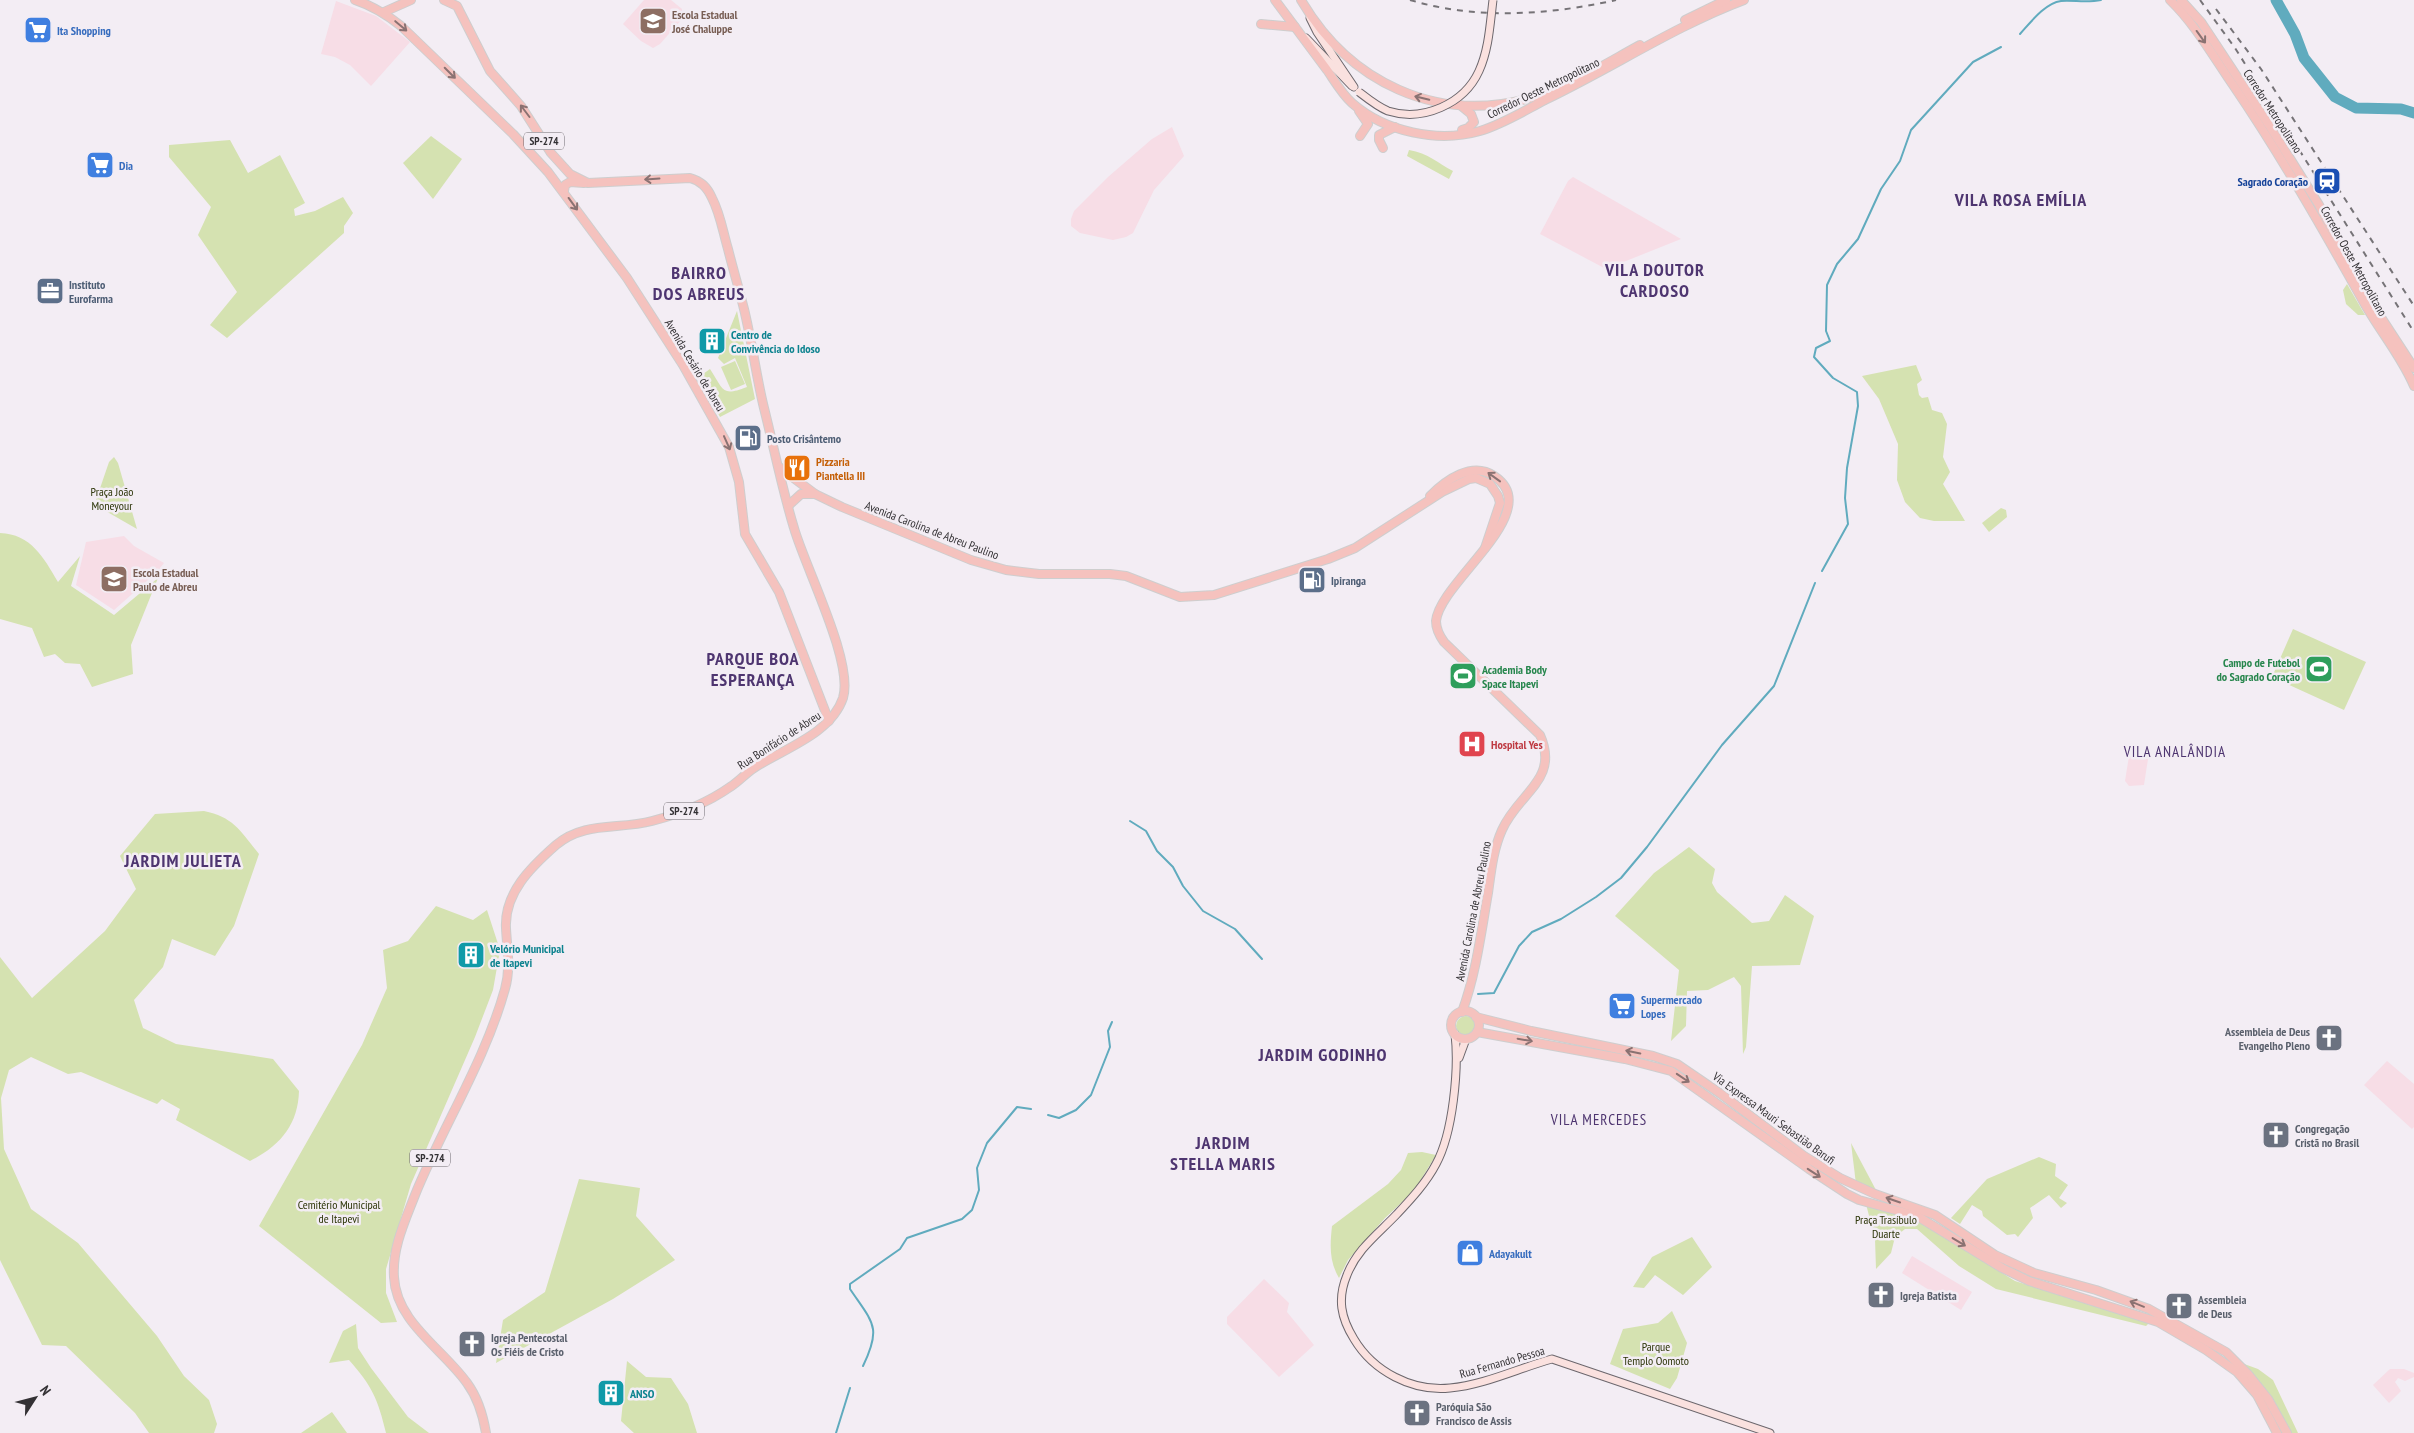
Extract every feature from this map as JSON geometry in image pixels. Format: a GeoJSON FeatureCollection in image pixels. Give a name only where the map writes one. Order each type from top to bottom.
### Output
{"type":"FeatureCollection","features":[{"type":"Feature","properties":{"kind":"main road","name":"Avenida Cesário de Abreu"},"geometry":{"type":"LineString","coordinates":[[355,0],[368,3],[384,12],[415,39],[514,134],[564,190],[633,286],[688,372],[726,440],[737,475],[745,534],[779,592],[830,721]]}},
{"type":"Feature","properties":{"kind":"main road"},"geometry":{"type":"LineString","coordinates":[[384,12],[411,0]]}},
{"type":"Feature","properties":{"kind":"main road","name":"SP-274"},"geometry":{"type":"LineString","coordinates":[[444,0],[457,6],[469,27],[482,59],[530,118],[563,169],[588,183],[676,177],[700,181],[714,201],[719,215],[745,312],[755,372],[779,467]]}},
{"type":"Feature","properties":{"kind":"main road","name":"Corredor Oeste Metropolitano"},"geometry":{"type":"LineString","coordinates":[[1275,0],[1353,103],[1380,121],[1395,127],[1415,133],[1438,135],[1479,131],[1505,120],[1613,66],[1690,23],[1744,0]]}},
{"type":"Feature","properties":{"kind":"main road"},"geometry":{"type":"LineString","coordinates":[[1301,0],[1317,32],[1357,90]]}},
{"type":"Feature","properties":{"kind":"main road"},"geometry":{"type":"LineString","coordinates":[[1261,24],[1297,29],[1344,80],[1387,111],[1425,113],[1453,100],[1471,85],[1479,72],[1486,54],[1493,0]]}},
{"type":"Feature","properties":{"kind":"main road"},"geometry":{"type":"LineString","coordinates":[[1306,10],[1349,60],[1374,78],[1423,99],[1459,105],[1511,103],[1553,90],[1726,0]]}},
{"type":"Feature","properties":{"kind":"main road","name":"Corredor Oeste Metropolitano"},"geometry":{"type":"LineString","coordinates":[[2170,0],[2203,40],[2262,128],[2312,210],[2373,319],[2402,361],[2414,386]]}},
{"type":"Feature","properties":{"kind":"main road"},"geometry":{"type":"LineString","coordinates":[[2176,0],[2199,19]]}},
{"type":"Feature","properties":{"kind":"main road","name":"Corredor Metropolitano"},"geometry":{"type":"LineString","coordinates":[[2181,0],[2199,19],[2269,124],[2319,205],[2371,302],[2414,368]]}},
{"type":"Feature","properties":{"kind":"main road"},"geometry":{"type":"LineString","coordinates":[[1353,103],[1368,124],[1360,136]]}},
{"type":"Feature","properties":{"kind":"main road"},"geometry":{"type":"LineString","coordinates":[[1438,135],[1463,130],[1472,125],[1473,117],[1459,105]]}},
{"type":"Feature","properties":{"kind":"main road"},"geometry":{"type":"LineString","coordinates":[[1383,148],[1379,140],[1380,134],[1395,127]]}},
{"type":"Feature","properties":{"kind":"main road"},"geometry":{"type":"LineString","coordinates":[[564,190],[565,186],[570,182],[588,183]]}},
{"type":"Feature","properties":{"kind":"main road"},"geometry":{"type":"LineString","coordinates":[[2346,271],[2351,272],[2360,280]]}},
{"type":"Feature","properties":{"kind":"main road","name":"Avenida Carolina de Abreu Paulino"},"geometry":{"type":"LineString","coordinates":[[779,467],[815,494],[937,547],[1006,570],[1039,574],[1110,574],[1133,579],[1180,597],[1195,598],[1214,595],[1328,559],[1355,548],[1424,503],[1460,483],[1476,478],[1490,484],[1500,503],[1485,548]]}},
{"type":"Feature","properties":{"kind":"main road","name":"Rua Bonifácio de Abreu"},"geometry":{"type":"LineString","coordinates":[[486,1433],[482,1412],[468,1383],[425,1336],[403,1307],[394,1280],[394,1257],[403,1226],[429,1161],[476,1066],[501,1003],[510,968],[506,911],[518,885],[559,843],[581,830],[611,825],[638,824],[698,805],[733,786],[751,770],[822,728],[830,721],[843,698],[845,686],[844,668],[825,610],[794,528],[779,467]]}},
{"type":"Feature","properties":{"kind":"main road","name":"Avenida Carolina de Abreu Paulino"},"geometry":{"type":"LineString","coordinates":[[1424,503],[1439,487],[1455,476],[1476,470],[1495,476],[1508,492],[1510,502],[1506,515],[1485,548],[1444,599],[1436,620],[1437,630],[1444,642],[1540,736],[1546,748],[1544,773],[1538,783],[1521,799],[1506,821],[1497,842],[1469,994],[1462,1012]]}},
{"type":"Feature","properties":{"kind":"main road"},"geometry":{"type":"LineString","coordinates":[[789,505],[801,494],[815,494]]}},
{"type":"Feature","properties":{"kind":"main road"},"geometry":{"type":"LineString","coordinates":[[1500,503],[1505,506],[1510,502]]}},
{"type":"Feature","properties":{"kind":"main road","name":"Avenida Carolina de Abreu Paulino"},"geometry":{"type":"LineString","coordinates":[[1469,994],[1474,1015]]}},
{"type":"Feature","properties":{"kind":"main road"},"geometry":{"type":"LineString","coordinates":[[1462,1012],[1474,1015],[1479,1026],[1477,1032],[1466,1039],[1455,1034],[1452,1028],[1452,1021],[1462,1012]]}},
{"type":"Feature","properties":{"kind":"main road","name":"Via Expressa Mauri Sebastião Barufi"},"geometry":{"type":"LineString","coordinates":[[1474,1015],[1531,1031],[1653,1056],[1677,1064],[1721,1094],[1804,1156],[1840,1178],[1875,1194],[1935,1215],[1995,1255],[2034,1273],[2096,1290],[2149,1309],[2226,1352],[2248,1374],[2268,1399],[2287,1433]]}},
{"type":"Feature","properties":{"kind":"main road","name":"Via Expressa Mauri Sebastião Barufi"},"geometry":{"type":"LineString","coordinates":[[1477,1032],[1625,1059],[1671,1071],[1847,1194],[1859,1200],[1918,1216],[2016,1275],[2158,1322],[2206,1350],[2237,1372],[2257,1395],[2276,1433]]}},
{"type":"Feature","properties":{"kind":"main road","name":"Rua Fernando Pessoa"},"geometry":{"type":"LineString","coordinates":[[1455,1034],[1458,1060]]}},
{"type":"Feature","properties":{"kind":"main road","name":"Rua Fernando Pessoa"},"geometry":{"type":"LineString","coordinates":[[1466,1039],[1458,1060],[1446,1134],[1437,1162],[1412,1198],[1362,1249],[1347,1275],[1341,1307],[1347,1327],[1359,1348],[1383,1371],[1431,1388],[1451,1388],[1552,1359],[1602,1377],[1714,1412],[1748,1427],[1770,1433]]}},
{"type":"Feature","properties":{"kind":"shaded area","name":"Escola Estadual José Chaluppe"},"geometry":{"type":"Polygon","coordinates":[[[644,0],[671,0],[682,9],[682,19],[660,44],[653,48],[641,41],[623,24],[644,0]]]}},
{"type":"Feature","properties":{"kind":"shaded area"},"geometry":{"type":"Polygon","coordinates":[[[336,1],[376,16],[410,42],[371,86],[350,65],[335,57],[321,54],[336,1]]]}},
{"type":"Feature","properties":{"kind":"shaded area"},"geometry":{"type":"Polygon","coordinates":[[[1172,127],[1184,156],[1154,190],[1133,233],[1113,240],[1080,233],[1071,226],[1074,211],[1108,177],[1152,139],[1172,127]]]}},
{"type":"Feature","properties":{"kind":"shaded area"},"geometry":{"type":"Polygon","coordinates":[[[1573,177],[1681,239],[1606,269],[1540,234],[1568,181],[1573,177]]]}},
{"type":"Feature","properties":{"kind":"shaded area","name":"Escola Estadual Paulo de Abreu"},"geometry":{"type":"Polygon","coordinates":[[[124,536],[134,546],[164,563],[157,572],[114,610],[76,585],[86,542],[124,536]]]}},
{"type":"Feature","properties":{"kind":"shaded area"},"geometry":{"type":"Polygon","coordinates":[[[2129,756],[2148,759],[2144,785],[2129,786],[2125,781],[2129,756]]]}},
{"type":"Feature","properties":{"kind":"shaded area"},"geometry":{"type":"Polygon","coordinates":[[[2387,1061],[2414,1084],[2414,1127],[2412,1129],[2364,1085],[2387,1061]]]}},
{"type":"Feature","properties":{"kind":"shaded area"},"geometry":{"type":"Polygon","coordinates":[[[1912,1256],[1972,1292],[1961,1310],[1902,1273],[1912,1256]]]}},
{"type":"Feature","properties":{"kind":"shaded area"},"geometry":{"type":"Polygon","coordinates":[[[1264,1279],[1289,1303],[1287,1312],[1314,1345],[1279,1377],[1227,1324],[1227,1317],[1264,1279]]]}},
{"type":"Feature","properties":{"kind":"shaded area"},"geometry":{"type":"Polygon","coordinates":[[[2390,1369],[2404,1369],[2414,1373],[2414,1377],[2405,1381],[2398,1378],[2395,1382],[2401,1391],[2389,1403],[2373,1385],[2390,1369]]]}},
{"type":"Feature","properties":{"kind":"green space"},"geometry":{"type":"Polygon","coordinates":[[[431,136],[462,159],[433,199],[403,163],[431,136]]]}},
{"type":"Feature","properties":{"kind":"green space"},"geometry":{"type":"Polygon","coordinates":[[[230,140],[248,173],[280,155],[305,203],[294,209],[295,216],[315,211],[343,197],[353,213],[344,226],[344,233],[227,338],[210,325],[237,292],[198,235],[211,207],[169,157],[169,145],[230,140]]]}},
{"type":"Feature","properties":{"kind":"green space"},"geometry":{"type":"Polygon","coordinates":[[[1409,150],[1428,156],[1453,171],[1449,179],[1407,156],[1409,150]]]}},
{"type":"Feature","properties":{"kind":"green space"},"geometry":{"type":"Polygon","coordinates":[[[2347,284],[2365,315],[2358,315],[2346,304],[2343,290],[2347,284]]]}},
{"type":"Feature","properties":{"kind":"green space"},"geometry":{"type":"Polygon","coordinates":[[[737,311],[755,399],[720,417],[690,362],[703,374],[710,369],[724,390],[732,391],[747,387],[735,358],[724,364],[718,358],[737,311]]]}},
{"type":"Feature","properties":{"kind":"green space"},"geometry":{"type":"Polygon","coordinates":[[[735,361],[745,384],[731,390],[721,367],[735,361]]]}},
{"type":"Feature","properties":{"kind":"green space"},"geometry":{"type":"Polygon","coordinates":[[[1916,365],[1922,380],[1917,384],[1919,395],[1922,398],[1928,397],[1932,410],[1942,413],[1947,424],[1943,457],[1950,472],[1943,484],[1965,521],[1934,521],[1920,518],[1905,502],[1897,480],[1898,444],[1879,399],[1862,376],[1916,365]]]}},
{"type":"Feature","properties":{"kind":"green space","name":"Praça João Moneyour"},"geometry":{"type":"Polygon","coordinates":[[[114,457],[118,463],[137,529],[97,506],[96,500],[109,462],[114,457]]]}},
{"type":"Feature","properties":{"kind":"green space"},"geometry":{"type":"Polygon","coordinates":[[[2001,508],[2006,510],[2007,517],[1989,532],[1982,523],[2001,508]]]}},
{"type":"Feature","properties":{"kind":"green space"},"geometry":{"type":"Polygon","coordinates":[[[0,533],[11,534],[28,543],[42,556],[58,582],[80,556],[71,586],[114,615],[158,578],[131,645],[133,674],[92,687],[80,664],[65,663],[55,654],[44,657],[32,628],[0,619],[0,533]]]}},
{"type":"Feature","properties":{"kind":"green space","name":"Campo de Futebol do Sagrado Coração"},"geometry":{"type":"Polygon","coordinates":[[[2293,629],[2366,662],[2344,710],[2272,677],[2293,629]]]}},
{"type":"Feature","properties":{"kind":"green space"},"geometry":{"type":"Polygon","coordinates":[[[204,811],[230,821],[242,832],[259,854],[234,926],[215,956],[172,939],[163,967],[134,1000],[143,1028],[176,1044],[273,1059],[299,1091],[295,1114],[285,1133],[270,1149],[250,1161],[176,1120],[180,1109],[162,1099],[157,1104],[81,1072],[68,1074],[31,1057],[9,1070],[1,1098],[4,1149],[31,1209],[78,1243],[157,1336],[184,1376],[209,1400],[217,1424],[214,1433],[149,1433],[135,1413],[66,1346],[42,1345],[0,1260],[0,957],[32,998],[105,931],[136,889],[120,856],[155,814],[204,811]]]}},
{"type":"Feature","properties":{"kind":"green space"},"geometry":{"type":"Polygon","coordinates":[[[1689,847],[1715,869],[1712,883],[1717,892],[1752,923],[1769,921],[1785,895],[1814,916],[1800,965],[1752,966],[1746,1047],[1743,1054],[1741,986],[1734,977],[1708,990],[1687,991],[1686,1026],[1671,1041],[1679,970],[1615,916],[1654,873],[1689,847]]]}},
{"type":"Feature","properties":{"kind":"green space","name":"Cemitério Municipal de Itapevi"},"geometry":{"type":"Polygon","coordinates":[[[436,906],[473,920],[487,910],[500,950],[493,990],[475,1037],[411,1184],[386,1269],[386,1293],[397,1322],[381,1323],[259,1226],[362,1045],[387,988],[383,950],[408,941],[436,906]]]}},
{"type":"Feature","properties":{"kind":"green space"},"geometry":{"type":"Polygon","coordinates":[[[1466,1016],[1473,1019],[1476,1026],[1473,1033],[1466,1036],[1459,1033],[1456,1026],[1459,1019],[1466,1016]]]}},
{"type":"Feature","properties":{"kind":"green space"},"geometry":{"type":"Polygon","coordinates":[[[1851,1143],[1876,1190],[1856,1184],[1851,1143]]]}},
{"type":"Feature","properties":{"kind":"green space"},"geometry":{"type":"Polygon","coordinates":[[[1422,1152],[1436,1155],[1414,1191],[1385,1218],[1348,1260],[1339,1278],[1333,1265],[1331,1253],[1332,1226],[1388,1184],[1401,1170],[1408,1153],[1422,1152]]]}},
{"type":"Feature","properties":{"kind":"green space"},"geometry":{"type":"Polygon","coordinates":[[[2039,1157],[2056,1164],[2055,1176],[2068,1185],[2059,1198],[2067,1203],[2061,1208],[2049,1195],[2030,1208],[2033,1218],[2018,1237],[2015,1234],[2007,1235],[1983,1216],[1982,1211],[1972,1205],[1960,1224],[1951,1218],[1987,1179],[2039,1157]]]}},
{"type":"Feature","properties":{"kind":"green space"},"geometry":{"type":"Polygon","coordinates":[[[579,1179],[640,1188],[636,1216],[675,1260],[613,1299],[496,1363],[503,1320],[545,1292],[579,1179]]]}},
{"type":"Feature","properties":{"kind":"green space","name":"Praça Trasíbulo Duarte"},"geometry":{"type":"Polygon","coordinates":[[[1866,1204],[1915,1219],[2015,1281],[2149,1323],[2146,1326],[1996,1289],[1959,1266],[1917,1229],[1905,1229],[1895,1237],[1891,1253],[1876,1269],[1875,1239],[1866,1204]]]}},
{"type":"Feature","properties":{"kind":"green space"},"geometry":{"type":"Polygon","coordinates":[[[1692,1237],[1712,1267],[1683,1295],[1655,1275],[1644,1288],[1633,1287],[1652,1257],[1692,1237]]]}},
{"type":"Feature","properties":{"kind":"green space","name":"Parque Templo Oomoto"},"geometry":{"type":"Polygon","coordinates":[[[1672,1311],[1687,1343],[1677,1378],[1670,1389],[1610,1364],[1623,1329],[1658,1323],[1672,1311]]]}},
{"type":"Feature","properties":{"kind":"green space"},"geometry":{"type":"Polygon","coordinates":[[[356,1324],[358,1348],[371,1368],[408,1417],[429,1433],[386,1433],[373,1394],[357,1369],[349,1360],[329,1363],[343,1331],[356,1324]]]}},
{"type":"Feature","properties":{"kind":"green space"},"geometry":{"type":"Polygon","coordinates":[[[627,1361],[646,1377],[671,1378],[688,1404],[697,1433],[634,1433],[621,1421],[627,1361]]]}},
{"type":"Feature","properties":{"kind":"green space"},"geometry":{"type":"Polygon","coordinates":[[[2236,1361],[2258,1369],[2273,1380],[2298,1433],[2291,1433],[2269,1393],[2236,1361]]]}},
{"type":"Feature","properties":{"kind":"green space"},"geometry":{"type":"Polygon","coordinates":[[[332,1412],[347,1433],[301,1433],[332,1412]]]}},
{"type":"Feature","properties":{"kind":"waterway"},"geometry":{"type":"LineString","coordinates":[[2020,34],[2049,5],[2061,1],[2101,0]]}},
{"type":"Feature","properties":{"kind":"waterway"},"geometry":{"type":"LineString","coordinates":[[2276,0],[2295,34],[2304,58],[2335,97],[2356,108],[2401,109],[2414,113]]}},
{"type":"Feature","properties":{"kind":"waterway"},"geometry":{"type":"LineString","coordinates":[[1822,571],[1848,524],[1845,498],[1847,468],[1858,406],[1857,392],[1833,378],[1814,357],[1816,348],[1830,341],[1826,331],[1827,285],[1837,264],[1858,239],[1881,189],[1900,161],[1911,130],[1973,62],[2001,47]]}},
{"type":"Feature","properties":{"kind":"waterway"},"geometry":{"type":"LineString","coordinates":[[1478,994],[1494,993],[1519,946],[1532,932],[1561,919],[1596,897],[1621,878],[1647,847],[1722,745],[1774,686],[1815,583]]}},
{"type":"Feature","properties":{"kind":"waterway"},"geometry":{"type":"LineString","coordinates":[[1130,821],[1146,831],[1157,851],[1173,867],[1183,886],[1203,911],[1235,929],[1262,959]]}},
{"type":"Feature","properties":{"kind":"waterway"},"geometry":{"type":"LineString","coordinates":[[1048,1115],[1059,1118],[1076,1110],[1091,1095],[1110,1047],[1108,1031],[1112,1022]]}},
{"type":"Feature","properties":{"kind":"waterway"},"geometry":{"type":"LineString","coordinates":[[863,1366],[872,1342],[872,1326],[869,1318],[850,1289],[850,1284],[900,1249],[907,1238],[962,1219],[972,1210],[979,1190],[977,1168],[987,1143],[1017,1107],[1031,1109]]}},
{"type":"Feature","properties":{"kind":"waterway"},"geometry":{"type":"LineString","coordinates":[[836,1433],[850,1388]]}},
{"type":"Feature","properties":{"kind":"railway"},"geometry":{"type":"LineString","coordinates":[[1410,0],[1461,11],[1487,13],[1539,12],[1616,0]]}},
{"type":"Feature","properties":{"kind":"railway"},"geometry":{"type":"LineString","coordinates":[[2200,0],[2235,48],[2414,332]]}},
{"type":"Feature","properties":{"kind":"railway"},"geometry":{"type":"LineString","coordinates":[[2216,9],[2261,69],[2414,306]]}},
{"type":"Feature","properties":{"kind":"place","name":"Escola Estadual José Chaluppe"},"geometry":{"type":"Point","coordinates":[653,21]}},
{"type":"Feature","properties":{"kind":"place","name":"Ita Shopping"},"geometry":{"type":"Point","coordinates":[38,30]}},
{"type":"Feature","properties":{"kind":"place","name":"Dia"},"geometry":{"type":"Point","coordinates":[100,165]}},
{"type":"Feature","properties":{"kind":"place","name":"Sagrado Coração"},"geometry":{"type":"Point","coordinates":[2327,181]}},
{"type":"Feature","properties":{"kind":"place","name":"Instituto Eurofarma"},"geometry":{"type":"Point","coordinates":[50,291]}},
{"type":"Feature","properties":{"kind":"place","name":"Centro de Convivência do Idoso"},"geometry":{"type":"Point","coordinates":[712,341]}},
{"type":"Feature","properties":{"kind":"place","name":"Posto Crisântemo"},"geometry":{"type":"Point","coordinates":[748,438]}},
{"type":"Feature","properties":{"kind":"place","name":"Pizzaria Piantella III"},"geometry":{"type":"Point","coordinates":[797,468]}},
{"type":"Feature","properties":{"kind":"place","name":"Escola Estadual Paulo de Abreu"},"geometry":{"type":"Point","coordinates":[114,579]}},
{"type":"Feature","properties":{"kind":"place","name":"Ipiranga"},"geometry":{"type":"Point","coordinates":[1312,580]}},
{"type":"Feature","properties":{"kind":"place","name":"Campo de Futebol do Sagrado Coração"},"geometry":{"type":"Point","coordinates":[2319,669]}},
{"type":"Feature","properties":{"kind":"place","name":"Academia Body Space Itapevi"},"geometry":{"type":"Point","coordinates":[1463,676]}},
{"type":"Feature","properties":{"kind":"place","name":"Hospital Yes"},"geometry":{"type":"Point","coordinates":[1472,744]}},
{"type":"Feature","properties":{"kind":"place","name":"Velório Municipal de Itapevi"},"geometry":{"type":"Point","coordinates":[471,955]}},
{"type":"Feature","properties":{"kind":"place","name":"Supermercado Lopes"},"geometry":{"type":"Point","coordinates":[1622,1006]}},
{"type":"Feature","properties":{"kind":"place","name":"Assembleia de Deus Evangelho Pleno"},"geometry":{"type":"Point","coordinates":[2329,1038]}},
{"type":"Feature","properties":{"kind":"place","name":"Congregação Cristã no Brasil"},"geometry":{"type":"Point","coordinates":[2276,1135]}},
{"type":"Feature","properties":{"kind":"place","name":"Adayakult"},"geometry":{"type":"Point","coordinates":[1470,1253]}},
{"type":"Feature","properties":{"kind":"place","name":"Igreja Batista"},"geometry":{"type":"Point","coordinates":[1881,1295]}},
{"type":"Feature","properties":{"kind":"place","name":"Assembleia de Deus"},"geometry":{"type":"Point","coordinates":[2179,1306]}},
{"type":"Feature","properties":{"kind":"place","name":"Igreja Pentecostal Os Fiéis de Cristo"},"geometry":{"type":"Point","coordinates":[472,1344]}},
{"type":"Feature","properties":{"kind":"place","name":"ANSO"},"geometry":{"type":"Point","coordinates":[611,1393]}},
{"type":"Feature","properties":{"kind":"place","name":"Paróquia São Francisco de Assis"},"geometry":{"type":"Point","coordinates":[1417,1413]}},
{"type":"Feature","properties":{"kind":"district","name":"VILA ROSA EMÍLIA"},"geometry":{"type":"Point","coordinates":[2021,199]}},
{"type":"Feature","properties":{"kind":"district","name":"VILA DOUTOR CARDOSO"},"geometry":{"type":"Point","coordinates":[1655,279]}},
{"type":"Feature","properties":{"kind":"district","name":"BAIRRO DOS ABREUS"},"geometry":{"type":"Point","coordinates":[699,282]}},
{"type":"Feature","properties":{"kind":"district","name":"PARQUE BOA ESPERANÇA"},"geometry":{"type":"Point","coordinates":[753,668]}},
{"type":"Feature","properties":{"kind":"district","name":"VILA ANALÂNDIA"},"geometry":{"type":"Point","coordinates":[2175,751]}},
{"type":"Feature","properties":{"kind":"district","name":"JARDIM JULIETA"},"geometry":{"type":"Point","coordinates":[183,860]}},
{"type":"Feature","properties":{"kind":"district","name":"JARDIM GODINHO"},"geometry":{"type":"Point","coordinates":[1323,1054]}},
{"type":"Feature","properties":{"kind":"district","name":"VILA MERCEDES"},"geometry":{"type":"Point","coordinates":[1599,1119]}},
{"type":"Feature","properties":{"kind":"district","name":"JARDIM STELLA MARIS"},"geometry":{"type":"Point","coordinates":[1223,1152]}}]}
